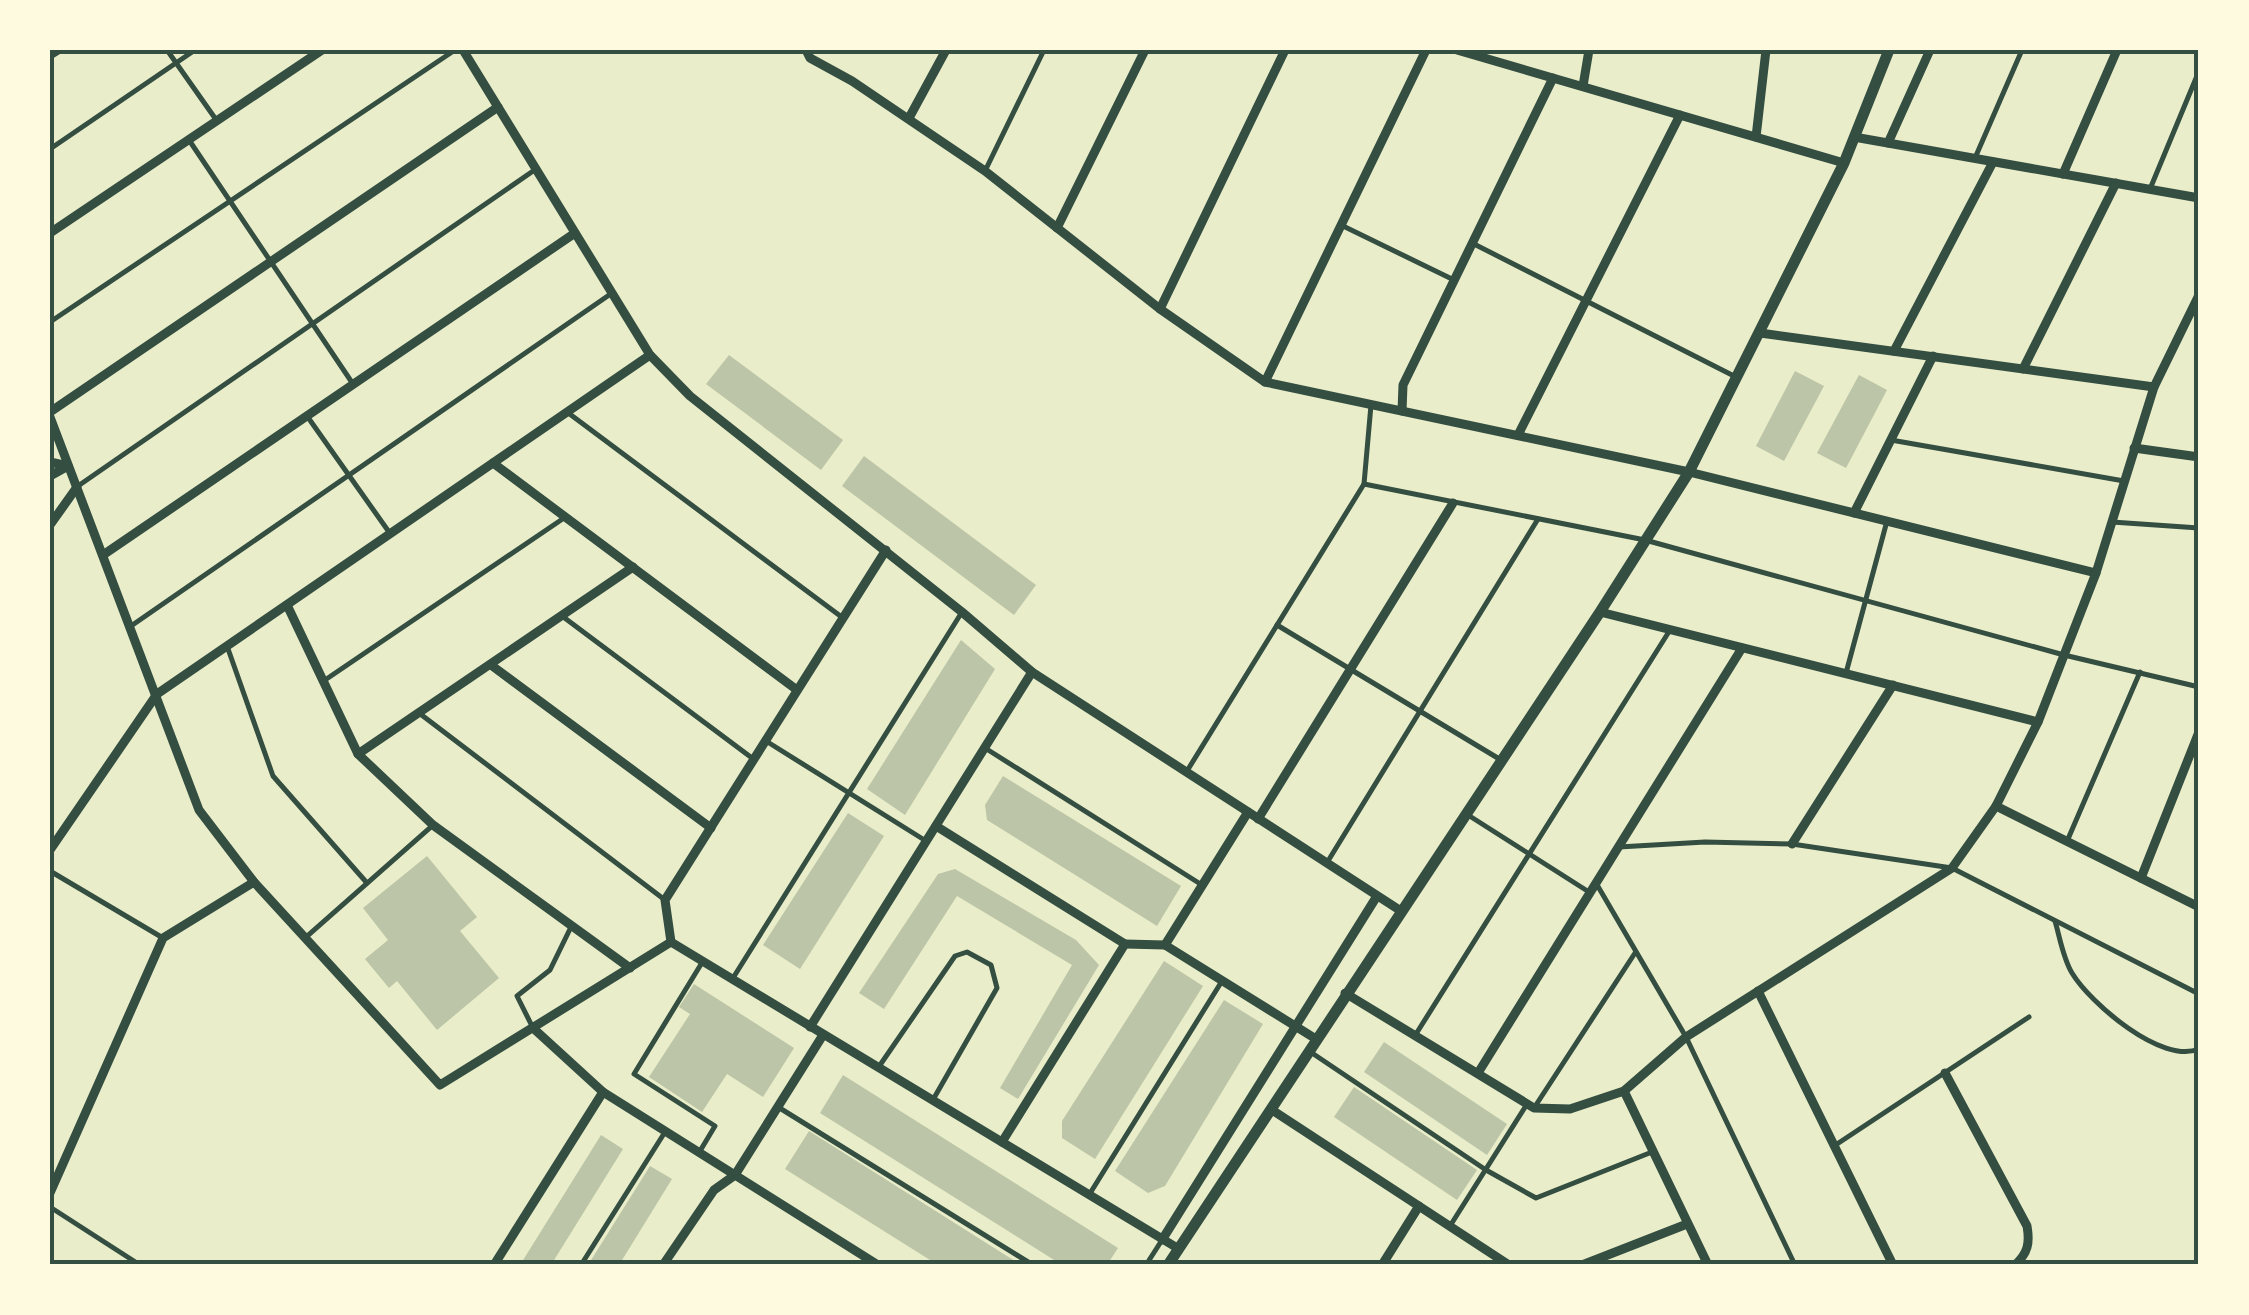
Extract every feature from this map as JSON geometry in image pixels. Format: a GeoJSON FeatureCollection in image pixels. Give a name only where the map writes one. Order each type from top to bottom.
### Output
{"type":"FeatureCollection","features":[{"type":"Feature","properties":{"kind":"street"},"geometry":{"type":"LineString","coordinates":[[50,55],[58,50]]}},
{"type":"Feature","properties":{"kind":"street"},"geometry":{"type":"LineString","coordinates":[[50,233],[322,50]]}},
{"type":"Feature","properties":{"kind":"street"},"geometry":{"type":"LineString","coordinates":[[463,50],[650,355],[690,396],[886,550],[1032,672],[1401,911]]}},
{"type":"Feature","properties":{"kind":"street"},"geometry":{"type":"LineString","coordinates":[[806,50],[810,58],[909,118],[985,171],[1160,309],[1265,382],[1689,472],[2096,574]]}},
{"type":"Feature","properties":{"kind":"street"},"geometry":{"type":"LineString","coordinates":[[909,118],[946,50]]}},
{"type":"Feature","properties":{"kind":"street"},"geometry":{"type":"LineString","coordinates":[[1057,228],[1145,50]]}},
{"type":"Feature","properties":{"kind":"street"},"geometry":{"type":"LineString","coordinates":[[1160,309],[1285,50]]}},
{"type":"Feature","properties":{"kind":"street"},"geometry":{"type":"LineString","coordinates":[[1265,382],[1426,50]]}},
{"type":"Feature","properties":{"kind":"street"},"geometry":{"type":"LineString","coordinates":[[1457,50],[1844,162]]}},
{"type":"Feature","properties":{"kind":"street"},"geometry":{"type":"LineString","coordinates":[[1583,86],[1589,50]]}},
{"type":"Feature","properties":{"kind":"street"},"geometry":{"type":"LineString","coordinates":[[1756,137],[1766,50]]}},
{"type":"Feature","properties":{"kind":"street"},"geometry":{"type":"LineString","coordinates":[[1168,1265],[1689,472],[1844,162],[1889,50]]}},
{"type":"Feature","properties":{"kind":"street"},"geometry":{"type":"LineString","coordinates":[[1888,143],[1930,50]]}},
{"type":"Feature","properties":{"kind":"street"},"geometry":{"type":"LineString","coordinates":[[2063,174],[2117,50]]}},
{"type":"Feature","properties":{"kind":"street"},"geometry":{"type":"LineString","coordinates":[[1402,411],[1402,386],[1553,78]]}},
{"type":"Feature","properties":{"kind":"street"},"geometry":{"type":"LineString","coordinates":[[498,107],[50,414],[199,810],[254,882],[440,1085],[671,942]]}},
{"type":"Feature","properties":{"kind":"street"},"geometry":{"type":"LineString","coordinates":[[1518,435],[1680,115]]}},
{"type":"Feature","properties":{"kind":"street"},"geometry":{"type":"LineString","coordinates":[[1854,137],[2199,198]]}},
{"type":"Feature","properties":{"kind":"street"},"geometry":{"type":"LineString","coordinates":[[1894,351],[1993,162]]}},
{"type":"Feature","properties":{"kind":"street"},"geometry":{"type":"LineString","coordinates":[[2023,369],[2116,183]]}},
{"type":"Feature","properties":{"kind":"street"},"geometry":{"type":"LineString","coordinates":[[103,555],[575,233]]}},
{"type":"Feature","properties":{"kind":"street"},"geometry":{"type":"LineString","coordinates":[[1346,993],[1531,1106],[1570,1110],[1624,1091],[1686,1037],[1952,868],[1996,806],[2038,722],[2096,574],[2154,386],[2194,318],[2199,295]]}},
{"type":"Feature","properties":{"kind":"street"},"geometry":{"type":"LineString","coordinates":[[1760,332],[2154,386]]}},
{"type":"Feature","properties":{"kind":"street"},"geometry":{"type":"LineString","coordinates":[[50,850],[157,694],[650,355]]}},
{"type":"Feature","properties":{"kind":"street"},"geometry":{"type":"LineString","coordinates":[[1854,513],[1934,356]]}},
{"type":"Feature","properties":{"kind":"street"},"geometry":{"type":"LineString","coordinates":[[2134,448],[2199,458]]}},
{"type":"Feature","properties":{"kind":"street"},"geometry":{"type":"LineString","coordinates":[[50,462],[68,466]]}},
{"type":"Feature","properties":{"kind":"street"},"geometry":{"type":"LineString","coordinates":[[493,463],[798,690]]}},
{"type":"Feature","properties":{"kind":"street"},"geometry":{"type":"LineString","coordinates":[[50,476],[68,466]]}},
{"type":"Feature","properties":{"kind":"street"},"geometry":{"type":"LineString","coordinates":[[50,525],[77,487]]}},
{"type":"Feature","properties":{"kind":"street"},"geometry":{"type":"LineString","coordinates":[[1258,819],[1453,503]]}},
{"type":"Feature","properties":{"kind":"street"},"geometry":{"type":"LineString","coordinates":[[886,550],[665,900],[671,942],[1179,1249]]}},
{"type":"Feature","properties":{"kind":"street"},"geometry":{"type":"LineString","coordinates":[[358,754],[633,567]]}},
{"type":"Feature","properties":{"kind":"street"},"geometry":{"type":"LineString","coordinates":[[287,605],[358,754],[433,825],[630,968]]}},
{"type":"Feature","properties":{"kind":"street"},"geometry":{"type":"LineString","coordinates":[[1600,612],[2038,722]]}},
{"type":"Feature","properties":{"kind":"street"},"geometry":{"type":"LineString","coordinates":[[1478,1073],[1742,648]]}},
{"type":"Feature","properties":{"kind":"street"},"geometry":{"type":"LineString","coordinates":[[491,665],[711,828]]}},
{"type":"Feature","properties":{"kind":"street"},"geometry":{"type":"LineString","coordinates":[[810,1026],[1032,672]]}},
{"type":"Feature","properties":{"kind":"street"},"geometry":{"type":"LineString","coordinates":[[1792,844],[1893,685]]}},
{"type":"Feature","properties":{"kind":"street"},"geometry":{"type":"LineString","coordinates":[[2141,878],[2199,732]]}},
{"type":"Feature","properties":{"kind":"street"},"geometry":{"type":"LineString","coordinates":[[1996,806],[2199,907]]}},
{"type":"Feature","properties":{"kind":"street"},"geometry":{"type":"LineString","coordinates":[[1165,945],[1248,812]]}},
{"type":"Feature","properties":{"kind":"street"},"geometry":{"type":"LineString","coordinates":[[936,826],[1125,944],[1165,945],[1316,1039]]}},
{"type":"Feature","properties":{"kind":"street"},"geometry":{"type":"LineString","coordinates":[[50,1192],[163,938],[254,882]]}},
{"type":"Feature","properties":{"kind":"street"},"geometry":{"type":"LineString","coordinates":[[1162,1240],[1376,896]]}},
{"type":"Feature","properties":{"kind":"street"},"geometry":{"type":"LineString","coordinates":[[1002,1142],[1125,944]]}},
{"type":"Feature","properties":{"kind":"street"},"geometry":{"type":"LineString","coordinates":[[1758,991],[1893,1265]]}},
{"type":"Feature","properties":{"kind":"street"},"geometry":{"type":"LineString","coordinates":[[533,1028],[603,1092],[878,1265]]}},
{"type":"Feature","properties":{"kind":"street"},"geometry":{"type":"LineString","coordinates":[[663,1265],[714,1190],[735,1175],[822,1035]]}},
{"type":"Feature","properties":{"kind":"street"},"geometry":{"type":"LineString","coordinates":[[1944,1073],[2027,1226],[2030,1243],[2014,1265]]}},
{"type":"Feature","properties":{"kind":"street"},"geometry":{"type":"LineString","coordinates":[[1624,1091],[1708,1265]]}},
{"type":"Feature","properties":{"kind":"street"},"geometry":{"type":"LineString","coordinates":[[494,1265],[603,1092]]}},
{"type":"Feature","properties":{"kind":"street"},"geometry":{"type":"LineString","coordinates":[[1272,1110],[1509,1265]]}},
{"type":"Feature","properties":{"kind":"street"},"geometry":{"type":"LineString","coordinates":[[1382,1265],[1419,1206]]}},
{"type":"Feature","properties":{"kind":"street"},"geometry":{"type":"LineString","coordinates":[[1582,1265],[1688,1224]]}},
{"type":"Feature","properties":{"kind":"lane"},"geometry":{"type":"LineString","coordinates":[[167,50],[216,121]]}},
{"type":"Feature","properties":{"kind":"lane"},"geometry":{"type":"LineString","coordinates":[[50,148],[195,50]]}},
{"type":"Feature","properties":{"kind":"lane"},"geometry":{"type":"LineString","coordinates":[[50,322],[455,50]]}},
{"type":"Feature","properties":{"kind":"lane"},"geometry":{"type":"LineString","coordinates":[[985,171],[1044,50]]}},
{"type":"Feature","properties":{"kind":"lane"},"geometry":{"type":"LineString","coordinates":[[1975,158],[2022,50]]}},
{"type":"Feature","properties":{"kind":"lane"},"geometry":{"type":"LineString","coordinates":[[2150,189],[2199,72]]}},
{"type":"Feature","properties":{"kind":"lane"},"geometry":{"type":"LineString","coordinates":[[189,140],[353,384]]}},
{"type":"Feature","properties":{"kind":"lane"},"geometry":{"type":"LineString","coordinates":[[77,487],[536,169]]}},
{"type":"Feature","properties":{"kind":"lane"},"geometry":{"type":"LineString","coordinates":[[1341,225],[1454,280]]}},
{"type":"Feature","properties":{"kind":"lane"},"geometry":{"type":"LineString","coordinates":[[1472,243],[1737,378]]}},
{"type":"Feature","properties":{"kind":"lane"},"geometry":{"type":"LineString","coordinates":[[131,626],[612,293]]}},
{"type":"Feature","properties":{"kind":"lane"},"geometry":{"type":"LineString","coordinates":[[1186,774],[1364,484],[1371,405]]}},
{"type":"Feature","properties":{"kind":"lane"},"geometry":{"type":"LineString","coordinates":[[567,412],[843,618]]}},
{"type":"Feature","properties":{"kind":"lane"},"geometry":{"type":"LineString","coordinates":[[307,416],[390,533]]}},
{"type":"Feature","properties":{"kind":"lane"},"geometry":{"type":"LineString","coordinates":[[1892,440],[2124,481]]}},
{"type":"Feature","properties":{"kind":"lane"},"geometry":{"type":"LineString","coordinates":[[1364,484],[1645,540],[2064,655],[2199,687]]}},
{"type":"Feature","properties":{"kind":"lane"},"geometry":{"type":"LineString","coordinates":[[322,682],[566,517]]}},
{"type":"Feature","properties":{"kind":"lane"},"geometry":{"type":"LineString","coordinates":[[1326,865],[1538,519]]}},
{"type":"Feature","properties":{"kind":"lane"},"geometry":{"type":"LineString","coordinates":[[1846,674],[1887,522]]}},
{"type":"Feature","properties":{"kind":"lane"},"geometry":{"type":"LineString","coordinates":[[2111,522],[2199,528]]}},
{"type":"Feature","properties":{"kind":"lane"},"geometry":{"type":"LineString","coordinates":[[732,979],[962,612]]}},
{"type":"Feature","properties":{"kind":"lane"},"geometry":{"type":"LineString","coordinates":[[562,616],[754,759]]}},
{"type":"Feature","properties":{"kind":"lane"},"geometry":{"type":"LineString","coordinates":[[1277,625],[1501,760]]}},
{"type":"Feature","properties":{"kind":"lane"},"geometry":{"type":"LineString","coordinates":[[1416,1034],[1670,630]]}},
{"type":"Feature","properties":{"kind":"lane"},"geometry":{"type":"LineString","coordinates":[[227,646],[274,776],[368,883]]}},
{"type":"Feature","properties":{"kind":"lane"},"geometry":{"type":"LineString","coordinates":[[2068,841],[2140,672]]}},
{"type":"Feature","properties":{"kind":"lane"},"geometry":{"type":"LineString","coordinates":[[419,713],[665,900]]}},
{"type":"Feature","properties":{"kind":"lane"},"geometry":{"type":"LineString","coordinates":[[766,741],[926,841]]}},
{"type":"Feature","properties":{"kind":"lane"},"geometry":{"type":"LineString","coordinates":[[985,748],[1202,885]]}},
{"type":"Feature","properties":{"kind":"lane"},"geometry":{"type":"LineString","coordinates":[[1465,814],[1593,888],[1686,1037],[1795,1265]]}},
{"type":"Feature","properties":{"kind":"lane"},"geometry":{"type":"LineString","coordinates":[[306,937],[433,825]]}},
{"type":"Feature","properties":{"kind":"lane"},"geometry":{"type":"LineString","coordinates":[[1619,847],[1706,842],[1792,844],[1952,868],[2199,994]]}},
{"type":"Feature","properties":{"kind":"lane"},"geometry":{"type":"LineString","coordinates":[[50,871],[163,938]]}},
{"type":"Feature","properties":{"kind":"lane"},"geometry":{"type":"LineString","coordinates":[[2056,921],[2069,967],[2104,1011],[2172,1050],[2199,1049]]}},
{"type":"Feature","properties":{"kind":"lane"},"geometry":{"type":"LineString","coordinates":[[533,1028],[517,996],[550,970],[570,928]]}},
{"type":"Feature","properties":{"kind":"lane"},"geometry":{"type":"LineString","coordinates":[[878,1068],[955,956],[967,952],[992,965],[998,988],[932,1100]]}},
{"type":"Feature","properties":{"kind":"lane"},"geometry":{"type":"LineString","coordinates":[[1450,1226],[1635,952]]}},
{"type":"Feature","properties":{"kind":"lane"},"geometry":{"type":"LineString","coordinates":[[699,1152],[716,1126],[634,1074],[703,962]]}},
{"type":"Feature","properties":{"kind":"lane"},"geometry":{"type":"LineString","coordinates":[[1088,1195],[1222,981]]}},
{"type":"Feature","properties":{"kind":"lane"},"geometry":{"type":"LineString","coordinates":[[1834,1146],[2028,1017]]}},
{"type":"Feature","properties":{"kind":"lane"},"geometry":{"type":"LineString","coordinates":[[1310,1052],[1486,1170],[1536,1198],[1652,1152]]}},
{"type":"Feature","properties":{"kind":"lane"},"geometry":{"type":"LineString","coordinates":[[778,1108],[1033,1265]]}},
{"type":"Feature","properties":{"kind":"lane"},"geometry":{"type":"LineString","coordinates":[[581,1265],[665,1131]]}},
{"type":"Feature","properties":{"kind":"lane"},"geometry":{"type":"LineString","coordinates":[[50,1207],[140,1265]]}},
{"type":"Feature","properties":{"kind":"lane"},"geometry":{"type":"LineString","coordinates":[[1146,1265],[1162,1240]]}},
{"type":"Feature","properties":{"kind":"lane"},"geometry":{"type":"LineString","coordinates":[[119,1265],[125,1255]]}},
{"type":"Feature","properties":{"kind":"building"},"geometry":{"type":"Polygon","coordinates":[[[729,355],[843,440],[821,470],[706,384],[729,355]]]}},
{"type":"Feature","properties":{"kind":"building"},"geometry":{"type":"Polygon","coordinates":[[[1795,371],[1824,386],[1784,461],[1756,446],[1795,371]]]}},
{"type":"Feature","properties":{"kind":"building"},"geometry":{"type":"Polygon","coordinates":[[[1859,375],[1887,390],[1846,468],[1817,453],[1859,375]]]}},
{"type":"Feature","properties":{"kind":"building"},"geometry":{"type":"Polygon","coordinates":[[[864,456],[1036,585],[1014,615],[842,486],[864,456]]]}},
{"type":"Feature","properties":{"kind":"building"},"geometry":{"type":"Polygon","coordinates":[[[961,640],[995,669],[905,815],[867,789],[961,640]]]}},
{"type":"Feature","properties":{"kind":"building"},"geometry":{"type":"Polygon","coordinates":[[[1003,776],[1181,886],[1157,926],[987,820],[985,805],[1003,776]]]}},
{"type":"Feature","properties":{"kind":"building"},"geometry":{"type":"Polygon","coordinates":[[[848,813],[884,836],[800,969],[763,945],[848,813]]]}},
{"type":"Feature","properties":{"kind":"building"},"geometry":{"type":"Polygon","coordinates":[[[427,856],[477,917],[460,931],[499,978],[437,1030],[397,981],[389,988],[365,959],[388,940],[363,908],[427,856]]]}},
{"type":"Feature","properties":{"kind":"building"},"geometry":{"type":"Polygon","coordinates":[[[955,869],[1076,940],[1099,965],[1018,1099],[1000,1088],[1072,965],[957,896],[884,1009],[859,993],[938,874],[955,869]]]}},
{"type":"Feature","properties":{"kind":"building"},"geometry":{"type":"Polygon","coordinates":[[[1164,961],[1203,986],[1095,1159],[1062,1138],[1062,1121],[1164,961]]]}},
{"type":"Feature","properties":{"kind":"building"},"geometry":{"type":"Polygon","coordinates":[[[694,984],[794,1048],[763,1097],[727,1074],[702,1112],[649,1077],[690,1014],[679,1007],[694,984]]]}},
{"type":"Feature","properties":{"kind":"building"},"geometry":{"type":"Polygon","coordinates":[[[1224,1000],[1263,1024],[1165,1186],[1148,1193],[1115,1171],[1224,1000]]]}},
{"type":"Feature","properties":{"kind":"building"},"geometry":{"type":"Polygon","coordinates":[[[1384,1042],[1507,1124],[1487,1155],[1364,1072],[1384,1042]]]}},
{"type":"Feature","properties":{"kind":"building"},"geometry":{"type":"Polygon","coordinates":[[[843,1075],[1118,1248],[1107,1265],[1062,1265],[820,1113],[843,1075]]]}},
{"type":"Feature","properties":{"kind":"building"},"geometry":{"type":"Polygon","coordinates":[[[1354,1087],[1477,1170],[1457,1200],[1334,1117],[1354,1087]]]}},
{"type":"Feature","properties":{"kind":"building"},"geometry":{"type":"Polygon","coordinates":[[[809,1131],[1021,1265],[938,1265],[785,1169],[809,1131]]]}},
{"type":"Feature","properties":{"kind":"building"},"geometry":{"type":"Polygon","coordinates":[[[601,1135],[623,1149],[551,1265],[520,1265],[601,1135]]]}},
{"type":"Feature","properties":{"kind":"building"},"geometry":{"type":"Polygon","coordinates":[[[650,1166],[672,1179],[619,1265],[588,1265],[650,1166]]]}}]}
